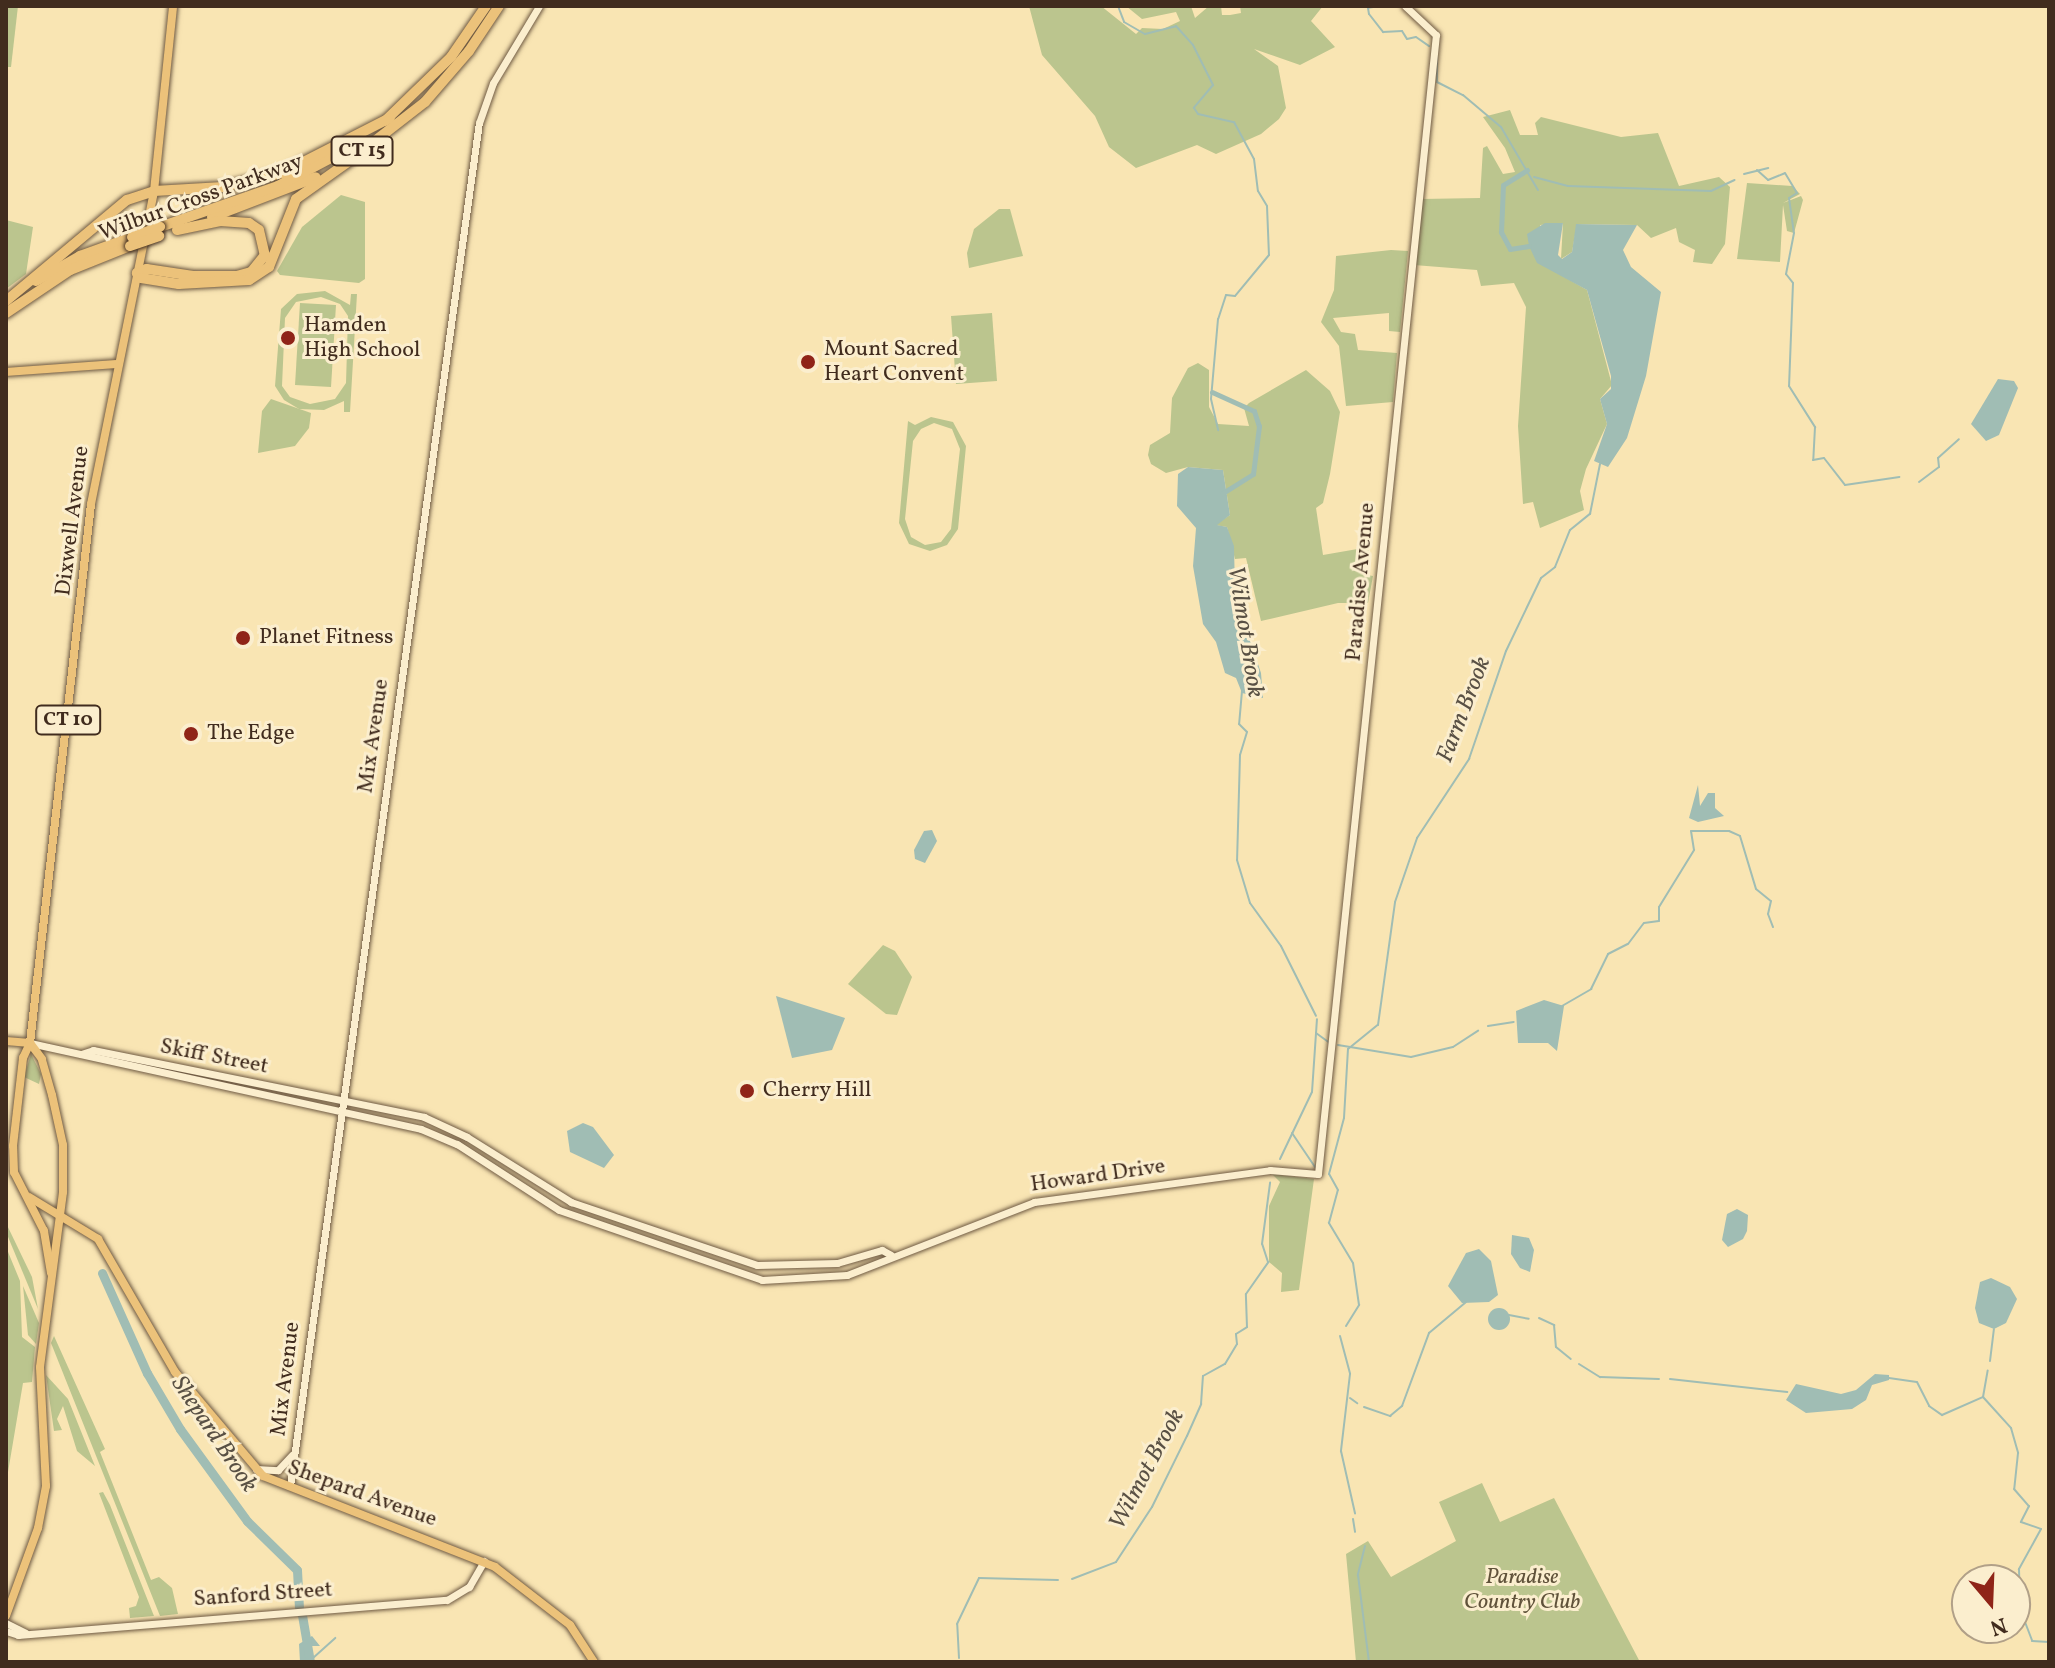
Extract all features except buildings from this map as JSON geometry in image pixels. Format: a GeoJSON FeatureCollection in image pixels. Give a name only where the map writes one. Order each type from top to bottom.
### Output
{"type":"FeatureCollection","features":[{"type":"Feature","properties":{"kind":"highway","name":"Wilbur Cross Parkway"},"geometry":{"type":"LineString","coordinates":[[7,307],[70,270],[131,242],[309,172],[390,118],[451,57],[486,6]]}},
{"type":"Feature","properties":{"kind":"highway","name":"Wilbur Cross Parkway"},"geometry":{"type":"LineString","coordinates":[[160,232],[177,230],[275,195],[362,152],[441,85],[499,6]]}},
{"type":"Feature","properties":{"kind":"highway"},"geometry":{"type":"LineString","coordinates":[[7,307],[119,205],[154,191],[223,187],[282,173],[390,118]]}},
{"type":"Feature","properties":{"kind":"highway"},"geometry":{"type":"LineString","coordinates":[[177,230],[220,221],[249,223],[265,242],[265,255],[251,272],[237,276],[193,276],[147,269],[137,273],[146,281],[234,283],[260,275],[275,256],[284,219],[296,199],[362,152]]}},
{"type":"Feature","properties":{"kind":"main road","name":"Dixwell Avenue"},"geometry":{"type":"LineString","coordinates":[[51,1273],[44,1231],[17,1180],[13,1146],[23,1058],[30,1043],[91,504],[116,364],[154,191],[173,6]]}},
{"type":"Feature","properties":{"kind":"main road"},"geometry":{"type":"LineString","coordinates":[[6,372],[116,364]]}},
{"type":"Feature","properties":{"kind":"main road","name":"Skiff Street"},"geometry":{"type":"LineString","coordinates":[[6,1041],[30,1043]]}},
{"type":"Feature","properties":{"kind":"main road","name":"Dixwell Avenue"},"geometry":{"type":"LineString","coordinates":[[6,1616],[38,1528],[46,1486],[40,1367],[60,1218],[63,1145],[42,1059],[30,1043]]}},
{"type":"Feature","properties":{"kind":"main road","name":"Shepard Avenue"},"geometry":{"type":"LineString","coordinates":[[17,1180],[35,1204],[98,1239],[175,1372],[256,1469],[290,1486],[484,1561],[560,1615],[594,1662]]}},
{"type":"Feature","properties":{"kind":"street","name":"Mix Avenue"},"geometry":{"type":"LineString","coordinates":[[290,1486],[340,1105],[479,123],[493,83],[539,6]]}},
{"type":"Feature","properties":{"kind":"street","name":"Paradise Avenue"},"geometry":{"type":"LineString","coordinates":[[1318,1174],[1436,35],[1405,6]]}},
{"type":"Feature","properties":{"kind":"street","name":"Skiff Street"},"geometry":{"type":"LineString","coordinates":[[30,1043],[81,1054],[91,1060],[340,1105]]}},
{"type":"Feature","properties":{"kind":"street","name":"Howard Drive"},"geometry":{"type":"LineString","coordinates":[[340,1105],[424,1117],[519,1170],[558,1196],[757,1265],[837,1263],[882,1250],[891,1255]]}},
{"type":"Feature","properties":{"kind":"street","name":"Howard Drive"},"geometry":{"type":"LineString","coordinates":[[340,1105],[421,1129],[457,1144],[552,1206],[762,1280],[847,1275],[881,1265],[891,1255],[1034,1202],[1270,1170],[1318,1174]]}},
{"type":"Feature","properties":{"kind":"street"},"geometry":{"type":"LineString","coordinates":[[421,1129],[424,1117]]}},
{"type":"Feature","properties":{"kind":"street"},"geometry":{"type":"LineString","coordinates":[[511,1179],[519,1170]]}},
{"type":"Feature","properties":{"kind":"street"},"geometry":{"type":"LineString","coordinates":[[552,1206],[558,1196]]}},
{"type":"Feature","properties":{"kind":"street"},"geometry":{"type":"LineString","coordinates":[[256,1469],[283,1467],[296,1446]]}},
{"type":"Feature","properties":{"kind":"street","name":"Sanford Street"},"geometry":{"type":"LineString","coordinates":[[6,1631],[26,1633],[447,1600],[469,1587],[484,1561]]}},
{"type":"Feature","properties":{"kind":"street"},"geometry":{"type":"LineString","coordinates":[[6,1623],[26,1633]]}},
{"type":"Feature","properties":{"kind":"green space"},"geometry":{"type":"Polygon","coordinates":[[[6,6],[18,6],[11,67],[6,67],[6,6]]]}},
{"type":"Feature","properties":{"kind":"green space"},"geometry":{"type":"Polygon","coordinates":[[[1029,6],[1101,6],[1136,34],[1142,28],[1163,29],[1180,21],[1176,12],[1142,19],[1126,6],[1191,6],[1195,18],[1209,6],[1221,6],[1222,15],[1230,15],[1241,13],[1240,6],[1323,6],[1311,21],[1335,47],[1300,65],[1254,49],[1278,66],[1286,108],[1279,119],[1261,134],[1216,154],[1197,145],[1136,168],[1109,147],[1095,116],[1042,55],[1029,6]]]}},
{"type":"Feature","properties":{"kind":"green space"},"geometry":{"type":"Polygon","coordinates":[[[1510,110],[1520,135],[1538,135],[1535,123],[1541,117],[1621,137],[1658,133],[1679,186],[1719,177],[1730,187],[1725,244],[1712,264],[1693,262],[1695,250],[1679,242],[1676,228],[1651,238],[1637,225],[1577,224],[1572,252],[1561,259],[1563,223],[1540,225],[1549,268],[1587,290],[1612,385],[1600,399],[1607,424],[1586,469],[1580,491],[1584,510],[1540,528],[1533,502],[1523,504],[1518,426],[1526,307],[1514,283],[1481,286],[1477,270],[1414,265],[1421,199],[1480,198],[1483,148],[1487,146],[1503,174],[1515,172],[1505,148],[1483,117],[1510,110]]]}},
{"type":"Feature","properties":{"kind":"green space"},"geometry":{"type":"Polygon","coordinates":[[[1747,183],[1792,186],[1800,194],[1783,203],[1801,196],[1803,200],[1794,233],[1787,231],[1783,205],[1780,262],[1737,259],[1747,183]]]}},
{"type":"Feature","properties":{"kind":"green space"},"geometry":{"type":"Polygon","coordinates":[[[341,195],[365,202],[365,279],[359,283],[280,275],[277,271],[302,227],[341,195]]]}},
{"type":"Feature","properties":{"kind":"green space"},"geometry":{"type":"Polygon","coordinates":[[[999,209],[1010,209],[1023,256],[969,268],[967,253],[974,229],[999,209]]]}},
{"type":"Feature","properties":{"kind":"green space"},"geometry":{"type":"Polygon","coordinates":[[[6,220],[33,227],[26,274],[6,289],[6,220]]]}},
{"type":"Feature","properties":{"kind":"green space"},"geometry":{"type":"Polygon","coordinates":[[[1408,251],[1400,332],[1389,331],[1389,313],[1333,318],[1341,332],[1355,334],[1358,350],[1397,353],[1393,402],[1346,406],[1339,346],[1321,322],[1334,290],[1336,256],[1408,251]]]}},
{"type":"Feature","properties":{"kind":"green space"},"geometry":{"type":"Polygon","coordinates":[[[325,291],[350,305],[351,294],[357,294],[350,412],[344,412],[344,401],[324,410],[299,409],[284,400],[275,386],[281,309],[297,294],[325,291]],[[321,297],[296,302],[285,318],[282,386],[290,397],[310,404],[335,399],[346,383],[348,316],[340,304],[321,297]]]}},
{"type":"Feature","properties":{"kind":"green space"},"geometry":{"type":"Polygon","coordinates":[[[300,303],[336,305],[331,387],[295,385],[300,303]]]}},
{"type":"Feature","properties":{"kind":"green space"},"geometry":{"type":"Polygon","coordinates":[[[992,313],[997,381],[956,384],[951,316],[992,313]]]}},
{"type":"Feature","properties":{"kind":"green space"},"geometry":{"type":"Polygon","coordinates":[[[1198,363],[1209,370],[1209,407],[1218,424],[1249,426],[1244,408],[1249,403],[1306,370],[1330,391],[1340,412],[1323,503],[1316,508],[1323,555],[1369,547],[1367,575],[1373,576],[1368,603],[1338,603],[1261,621],[1246,558],[1235,559],[1227,527],[1215,525],[1230,515],[1223,470],[1188,467],[1166,473],[1151,464],[1148,455],[1150,445],[1170,433],[1172,398],[1188,368],[1198,363]]]}},
{"type":"Feature","properties":{"kind":"green space"},"geometry":{"type":"Polygon","coordinates":[[[271,399],[311,413],[309,428],[295,446],[258,453],[262,411],[271,399]]]}},
{"type":"Feature","properties":{"kind":"green space"},"geometry":{"type":"Polygon","coordinates":[[[931,417],[953,422],[966,446],[958,529],[947,545],[930,551],[909,544],[899,523],[908,421],[915,425],[931,417]],[[934,423],[921,429],[913,441],[905,519],[911,537],[925,545],[941,542],[951,529],[960,449],[952,429],[934,423]]]}},
{"type":"Feature","properties":{"kind":"green space"},"geometry":{"type":"Polygon","coordinates":[[[883,945],[895,951],[912,977],[897,1015],[886,1014],[848,984],[883,945]]]}},
{"type":"Feature","properties":{"kind":"green space"},"geometry":{"type":"Polygon","coordinates":[[[31,1054],[41,1074],[39,1084],[24,1077],[31,1054]]]}},
{"type":"Feature","properties":{"kind":"green space"},"geometry":{"type":"Polygon","coordinates":[[[1272,1174],[1314,1179],[1299,1290],[1281,1292],[1282,1273],[1269,1262],[1269,1206],[1280,1182],[1272,1174]]]}},
{"type":"Feature","properties":{"kind":"green space"},"geometry":{"type":"Polygon","coordinates":[[[6,1223],[32,1277],[38,1309],[6,1232],[6,1223]]]}},
{"type":"Feature","properties":{"kind":"green space"},"geometry":{"type":"Polygon","coordinates":[[[6,1247],[20,1281],[22,1337],[35,1347],[32,1382],[23,1383],[6,1484],[6,1247]]]}},
{"type":"Feature","properties":{"kind":"green space"},"geometry":{"type":"Polygon","coordinates":[[[23,1286],[39,1323],[36,1344],[28,1335],[23,1286]]]}},
{"type":"Feature","properties":{"kind":"green space"},"geometry":{"type":"Polygon","coordinates":[[[54,1336],[105,1449],[100,1452],[151,1580],[159,1577],[172,1588],[178,1614],[160,1616],[51,1343],[54,1336]]]}},
{"type":"Feature","properties":{"kind":"green space"},"geometry":{"type":"Polygon","coordinates":[[[46,1375],[68,1399],[95,1466],[77,1451],[63,1406],[57,1419],[62,1430],[54,1431],[46,1375]]]}},
{"type":"Feature","properties":{"kind":"green space","name":"Paradise Country Club"},"geometry":{"type":"Polygon","coordinates":[[[1482,1483],[1500,1522],[1554,1498],[1640,1662],[1356,1662],[1346,1554],[1368,1541],[1391,1577],[1456,1541],[1439,1502],[1482,1483]]]}},
{"type":"Feature","properties":{"kind":"green space"},"geometry":{"type":"Polygon","coordinates":[[[103,1492],[154,1616],[130,1618],[129,1608],[136,1606],[139,1597],[99,1493],[103,1492]]]}},
{"type":"Feature","properties":{"kind":"water"},"geometry":{"type":"Polygon","coordinates":[[[1545,223],[1563,223],[1558,255],[1562,259],[1572,252],[1576,224],[1637,225],[1623,250],[1631,267],[1661,292],[1646,376],[1627,438],[1608,467],[1594,461],[1607,424],[1600,399],[1611,389],[1611,376],[1587,290],[1537,263],[1529,246],[1527,234],[1545,223]]]}},
{"type":"Feature","properties":{"kind":"water"},"geometry":{"type":"Polygon","coordinates":[[[1998,379],[2014,381],[2018,388],[1999,435],[1986,441],[1971,424],[1998,379]]]}},
{"type":"Feature","properties":{"kind":"water"},"geometry":{"type":"Polygon","coordinates":[[[1188,467],[1223,470],[1230,515],[1217,525],[1227,527],[1234,546],[1235,591],[1245,608],[1244,622],[1261,673],[1263,698],[1242,693],[1236,678],[1225,673],[1216,642],[1203,624],[1193,566],[1196,528],[1177,506],[1178,474],[1188,467]]]}},
{"type":"Feature","properties":{"kind":"water"},"geometry":{"type":"Polygon","coordinates":[[[1698,785],[1700,806],[1708,793],[1715,793],[1715,808],[1724,816],[1698,822],[1689,818],[1698,785]]]}},
{"type":"Feature","properties":{"kind":"water"},"geometry":{"type":"Polygon","coordinates":[[[932,830],[937,841],[925,863],[915,859],[914,850],[924,831],[932,830]]]}},
{"type":"Feature","properties":{"kind":"water"},"geometry":{"type":"Polygon","coordinates":[[[776,996],[845,1018],[832,1050],[792,1058],[776,996]]]}},
{"type":"Feature","properties":{"kind":"water"},"geometry":{"type":"Polygon","coordinates":[[[1544,1000],[1564,1006],[1557,1051],[1548,1043],[1518,1043],[1516,1011],[1544,1000]]]}},
{"type":"Feature","properties":{"kind":"water"},"geometry":{"type":"Polygon","coordinates":[[[583,1123],[593,1127],[614,1155],[604,1168],[570,1152],[567,1131],[583,1123]]]}},
{"type":"Feature","properties":{"kind":"water"},"geometry":{"type":"Polygon","coordinates":[[[1737,1209],[1748,1215],[1747,1231],[1743,1239],[1728,1247],[1722,1240],[1727,1214],[1737,1209]]]}},
{"type":"Feature","properties":{"kind":"water"},"geometry":{"type":"Polygon","coordinates":[[[1512,1235],[1529,1238],[1534,1250],[1530,1272],[1520,1268],[1511,1254],[1512,1235]]]}},
{"type":"Feature","properties":{"kind":"water"},"geometry":{"type":"Polygon","coordinates":[[[1479,1249],[1491,1261],[1498,1295],[1489,1302],[1462,1303],[1448,1286],[1466,1253],[1479,1249]]]}},
{"type":"Feature","properties":{"kind":"water"},"geometry":{"type":"Polygon","coordinates":[[[1991,1278],[2010,1287],[2017,1299],[2006,1323],[1994,1329],[1979,1323],[1975,1308],[1980,1282],[1991,1278]]]}},
{"type":"Feature","properties":{"kind":"water"},"geometry":{"type":"Polygon","coordinates":[[[1495,1308],[1503,1308],[1510,1319],[1503,1330],[1495,1330],[1488,1323],[1488,1315],[1495,1308]]]}},
{"type":"Feature","properties":{"kind":"water"},"geometry":{"type":"Polygon","coordinates":[[[1875,1374],[1889,1375],[1889,1380],[1872,1385],[1866,1400],[1852,1409],[1806,1413],[1786,1400],[1796,1384],[1841,1394],[1856,1390],[1875,1374]]]}},
{"type":"Feature","properties":{"kind":"water"},"geometry":{"type":"Polygon","coordinates":[[[312,1636],[320,1646],[310,1646],[314,1662],[300,1662],[299,1644],[312,1636]]]}},
{"type":"Feature","properties":{"kind":"waterway","name":"Wilmot Brook"},"geometry":{"type":"LineString","coordinates":[[1118,6],[1124,22],[1145,34],[1176,26],[1193,45],[1213,85],[1194,108],[1198,114],[1234,122],[1254,159],[1258,191],[1267,206],[1269,255],[1235,296],[1226,295],[1218,319],[1211,399],[1218,430]]}},
{"type":"Feature","properties":{"kind":"waterway"},"geometry":{"type":"LineString","coordinates":[[1380,6],[1368,8],[1383,32],[1402,31],[1407,39],[1416,37],[1429,46]]}},
{"type":"Feature","properties":{"kind":"waterway","name":"Farm Brook"},"geometry":{"type":"LineString","coordinates":[[1437,49],[1437,82],[1463,95],[1501,127],[1538,190]]}},
{"type":"Feature","properties":{"kind":"waterway"},"geometry":{"type":"LineString","coordinates":[[1744,174],[1768,168]]}},
{"type":"Feature","properties":{"kind":"waterway"},"geometry":{"type":"LineString","coordinates":[[1527,170],[1503,185],[1501,232],[1510,249],[1529,246]]}},
{"type":"Feature","properties":{"kind":"waterway"},"geometry":{"type":"LineString","coordinates":[[1757,170],[1768,180],[1785,173],[1797,193],[1789,198],[1794,233],[1786,274],[1793,283],[1789,386],[1815,427],[1813,460],[1824,458],[1845,485],[1899,477]]}},
{"type":"Feature","properties":{"kind":"waterway"},"geometry":{"type":"LineString","coordinates":[[1534,177],[1568,186],[1711,191],[1735,180]]}},
{"type":"Feature","properties":{"kind":"waterway"},"geometry":{"type":"LineString","coordinates":[[1212,392],[1254,411],[1259,426],[1253,474],[1223,493]]}},
{"type":"Feature","properties":{"kind":"waterway"},"geometry":{"type":"LineString","coordinates":[[1919,482],[1939,467],[1938,458],[1959,439]]}},
{"type":"Feature","properties":{"kind":"waterway","name":"Farm Brook"},"geometry":{"type":"LineString","coordinates":[[1346,1326],[1359,1305],[1353,1263],[1329,1223],[1338,1190],[1329,1174],[1344,1118],[1348,1049],[1378,1025],[1395,902],[1417,838],[1469,759],[1506,651],[1541,578],[1555,567],[1570,530],[1590,514],[1600,464]]}},
{"type":"Feature","properties":{"kind":"waterway","name":"Wilmot Brook"},"geometry":{"type":"LineString","coordinates":[[1242,691],[1239,724],[1247,732],[1240,755],[1237,860],[1250,903],[1281,946],[1316,1016]]}},
{"type":"Feature","properties":{"kind":"waterway"},"geometry":{"type":"LineString","coordinates":[[1562,1006],[1591,989],[1608,954],[1628,944],[1644,923],[1659,921],[1659,907],[1694,850],[1691,831],[1729,831],[1740,836],[1756,889],[1771,901],[1768,914],[1773,927]]}},
{"type":"Feature","properties":{"kind":"waterway","name":"Wilmot Brook"},"geometry":{"type":"LineString","coordinates":[[1280,1159],[1312,1092],[1317,1019]]}},
{"type":"Feature","properties":{"kind":"waterway"},"geometry":{"type":"LineString","coordinates":[[1488,1026],[1514,1022]]}},
{"type":"Feature","properties":{"kind":"waterway"},"geometry":{"type":"LineString","coordinates":[[1338,1045],[1411,1057],[1453,1047],[1478,1031]]}},
{"type":"Feature","properties":{"kind":"waterway"},"geometry":{"type":"LineString","coordinates":[[1316,1033],[1330,1043]]}},
{"type":"Feature","properties":{"kind":"waterway"},"geometry":{"type":"LineString","coordinates":[[1292,1133],[1315,1167]]}},
{"type":"Feature","properties":{"kind":"waterway","name":"Wilmot Brook"},"geometry":{"type":"LineString","coordinates":[[1072,1579],[1116,1562],[1152,1507],[1187,1436],[1201,1404],[1203,1376],[1225,1364],[1237,1344],[1236,1334],[1247,1327],[1246,1294],[1268,1262],[1262,1244],[1270,1183]]}},
{"type":"Feature","properties":{"kind":"waterway","name":"Shepard Brook"},"geometry":{"type":"LineString","coordinates":[[102,1273],[147,1373],[180,1429],[247,1521],[297,1570],[299,1607]]}},
{"type":"Feature","properties":{"kind":"waterway"},"geometry":{"type":"LineString","coordinates":[[1364,1407],[1390,1416],[1402,1406],[1429,1333],[1466,1302]]}},
{"type":"Feature","properties":{"kind":"waterway"},"geometry":{"type":"LineString","coordinates":[[1509,1315],[1529,1319]]}},
{"type":"Feature","properties":{"kind":"waterway"},"geometry":{"type":"LineString","coordinates":[[1539,1318],[1554,1325],[1556,1347],[1571,1359]]}},
{"type":"Feature","properties":{"kind":"waterway"},"geometry":{"type":"LineString","coordinates":[[1990,1361],[1994,1329]]}},
{"type":"Feature","properties":{"kind":"waterway"},"geometry":{"type":"LineString","coordinates":[[1340,1336],[1350,1374],[1341,1451],[1355,1513]]}},
{"type":"Feature","properties":{"kind":"waterway"},"geometry":{"type":"LineString","coordinates":[[1579,1364],[1600,1377],[1659,1379]]}},
{"type":"Feature","properties":{"kind":"waterway"},"geometry":{"type":"LineString","coordinates":[[1983,1397],[1988,1370]]}},
{"type":"Feature","properties":{"kind":"waterway"},"geometry":{"type":"LineString","coordinates":[[1889,1378],[1917,1382],[1929,1406],[1942,1415],[1983,1397],[2011,1428],[2018,1453],[2014,1489],[2029,1506],[2021,1522],[2041,1529],[2019,1569],[2020,1609],[2032,1641],[2049,1642]]}},
{"type":"Feature","properties":{"kind":"waterway"},"geometry":{"type":"LineString","coordinates":[[1670,1379],[1787,1392]]}},
{"type":"Feature","properties":{"kind":"waterway"},"geometry":{"type":"LineString","coordinates":[[1350,1398],[1357,1403]]}},
{"type":"Feature","properties":{"kind":"waterway"},"geometry":{"type":"LineString","coordinates":[[1353,1519],[1355,1532]]}},
{"type":"Feature","properties":{"kind":"waterway"},"geometry":{"type":"LineString","coordinates":[[1365,1546],[1358,1575],[1369,1662]]}},
{"type":"Feature","properties":{"kind":"waterway","name":"Wilmot Brook"},"geometry":{"type":"LineString","coordinates":[[959,1658],[957,1624],[979,1578],[1058,1580]]}},
{"type":"Feature","properties":{"kind":"waterway","name":"Shepard Brook"},"geometry":{"type":"LineString","coordinates":[[302,1615],[310,1662]]}},
{"type":"Feature","properties":{"kind":"waterway"},"geometry":{"type":"LineString","coordinates":[[313,1658],[335,1638]]}},
{"type":"Feature","properties":{"kind":"place","name":"Hamden High School"},"geometry":{"type":"Point","coordinates":[288,338]}},
{"type":"Feature","properties":{"kind":"place","name":"Mount Sacred Heart Convent"},"geometry":{"type":"Point","coordinates":[808,362]}},
{"type":"Feature","properties":{"kind":"place","name":"Planet Fitness"},"geometry":{"type":"Point","coordinates":[243,638]}},
{"type":"Feature","properties":{"kind":"place","name":"The Edge"},"geometry":{"type":"Point","coordinates":[191,734]}},
{"type":"Feature","properties":{"kind":"place","name":"Cherry Hill"},"geometry":{"type":"Point","coordinates":[747,1091]}}]}
